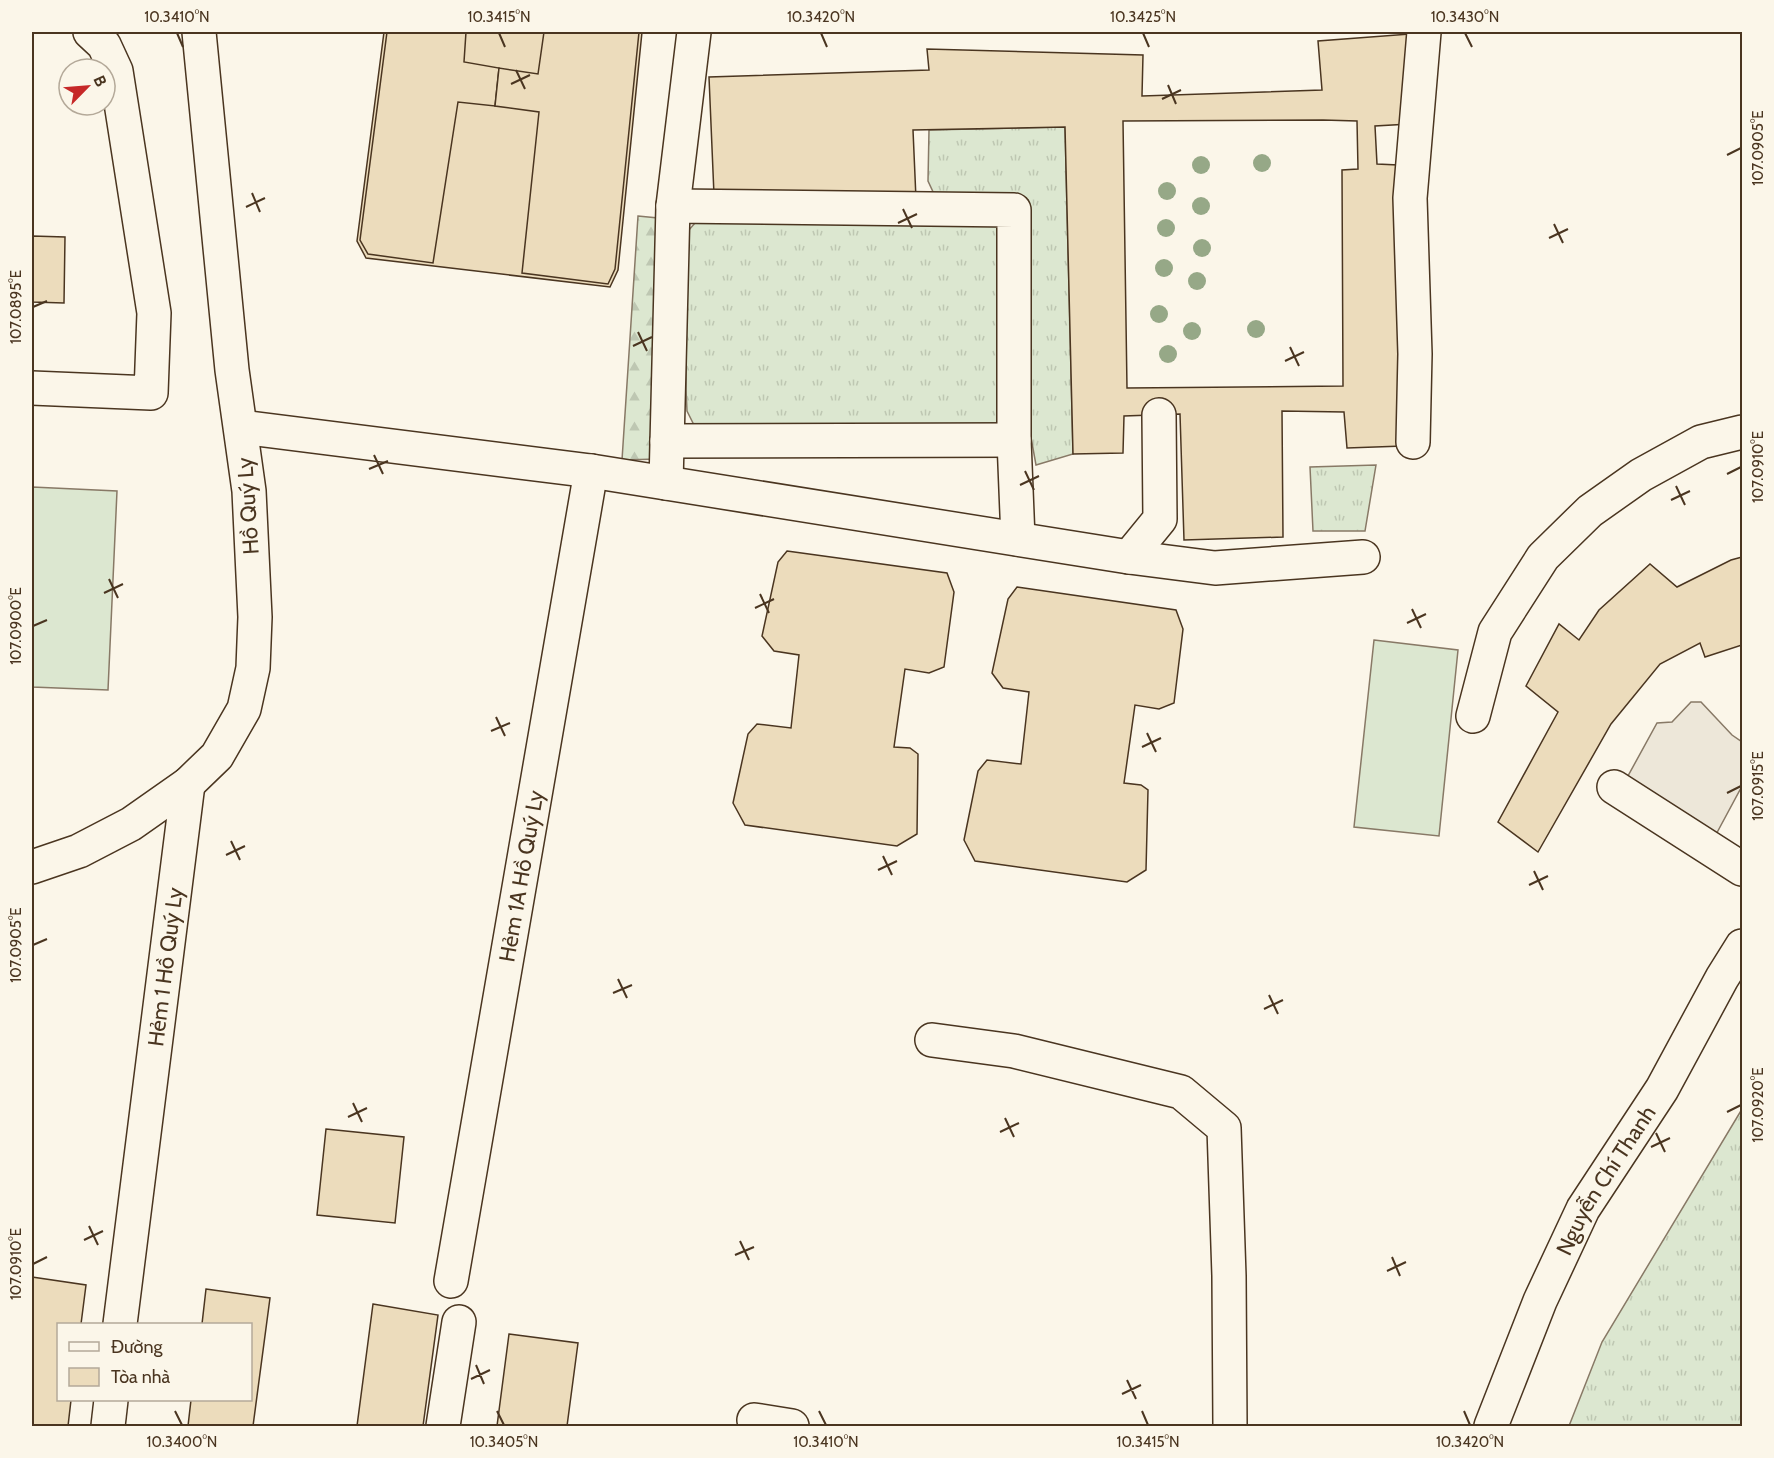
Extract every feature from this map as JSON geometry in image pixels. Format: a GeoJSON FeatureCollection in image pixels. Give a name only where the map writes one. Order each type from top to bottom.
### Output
{"type":"FeatureCollection","features":[{"type":"Feature","properties":{"kind":"street"},"geometry":{"type":"LineString","coordinates":[[32,388],[151,393],[154,313],[116,71],[104,45],[90,32]]}},
{"type":"Feature","properties":{"kind":"street","name":"Hồ Quý Ly"},"geometry":{"type":"LineString","coordinates":[[32,867],[79,850],[131,824],[188,784],[217,756],[244,708],[253,668],[255,607],[249,491],[232,370],[199,32]]}},
{"type":"Feature","properties":{"kind":"street"},"geometry":{"type":"LineString","coordinates":[[666,483],[678,207],[694,32]]}},
{"type":"Feature","properties":{"kind":"street"},"geometry":{"type":"LineString","coordinates":[[1413,442],[1415,354],[1410,198],[1424,32]]}},
{"type":"Feature","properties":{"kind":"street"},"geometry":{"type":"LineString","coordinates":[[678,207],[1014,210],[1014,440],[1018,539]]}},
{"type":"Feature","properties":{"kind":"street"},"geometry":{"type":"LineString","coordinates":[[1129,557],[1160,519],[1159,415]]}},
{"type":"Feature","properties":{"kind":"street"},"geometry":{"type":"LineString","coordinates":[[241,427],[591,471],[1129,557],[1215,568],[1364,557]]}},
{"type":"Feature","properties":{"kind":"street"},"geometry":{"type":"LineString","coordinates":[[1473,716],[1495,632],[1543,557],[1590,511],[1641,475],[1701,442],[1743,432]]}},
{"type":"Feature","properties":{"kind":"street"},"geometry":{"type":"LineString","coordinates":[[667,441],[1014,440]]}},
{"type":"Feature","properties":{"kind":"street","name":"Hẻm 1A Hồ Quý Ly"},"geometry":{"type":"LineString","coordinates":[[451,1281],[591,471]]}},
{"type":"Feature","properties":{"kind":"street","name":"Hẻm 1 Hồ Quý Ly"},"geometry":{"type":"LineString","coordinates":[[120,1323],[188,784]]}},
{"type":"Feature","properties":{"kind":"street"},"geometry":{"type":"LineString","coordinates":[[1614,787],[1743,869]]}},
{"type":"Feature","properties":{"kind":"street","name":"Nguyễn Chí Thanh"},"geometry":{"type":"LineString","coordinates":[[1491,1426],[1540,1301],[1583,1209],[1662,1089],[1722,978],[1743,946]]}},
{"type":"Feature","properties":{"kind":"street"},"geometry":{"type":"LineString","coordinates":[[932,1040],[1014,1051],[1181,1092],[1224,1128],[1229,1276],[1230,1426]]}},
{"type":"Feature","properties":{"kind":"street"},"geometry":{"type":"LineString","coordinates":[[443,1426],[459,1322]]}},
{"type":"Feature","properties":{"kind":"street"},"geometry":{"type":"LineString","coordinates":[[108,1426],[111,1401]]}},
{"type":"Feature","properties":{"kind":"street"},"geometry":{"type":"LineString","coordinates":[[754,1420],[792,1426]]}},
{"type":"Feature","properties":{"kind":"green space"},"geometry":{"type":"Polygon","coordinates":[[[1065,127],[1073,454],[1036,465],[1026,410],[1028,200],[935,196],[928,181],[929,130],[1065,127]]]}},
{"type":"Feature","properties":{"kind":"green space"},"geometry":{"type":"Polygon","coordinates":[[[638,216],[668,219],[658,459],[622,460],[638,216]]]}},
{"type":"Feature","properties":{"kind":"green space"},"geometry":{"type":"Polygon","coordinates":[[[982,220],[1003,224],[1004,418],[997,424],[694,425],[687,411],[686,390],[687,242],[688,231],[695,223],[982,220]]]}},
{"type":"Feature","properties":{"kind":"green space"},"geometry":{"type":"Polygon","coordinates":[[[1376,465],[1365,531],[1313,531],[1310,467],[1376,465]]]}},
{"type":"Feature","properties":{"kind":"green space"},"geometry":{"type":"Polygon","coordinates":[[[32,487],[117,491],[108,690],[32,687],[32,487]]]}},
{"type":"Feature","properties":{"kind":"green space"},"geometry":{"type":"Polygon","coordinates":[[[1374,640],[1458,650],[1439,836],[1354,827],[1374,640]]]}},
{"type":"Feature","properties":{"kind":"green space"},"geometry":{"type":"Polygon","coordinates":[[[1742,1109],[1742,1426],[1569,1426],[1602,1342],[1742,1109]]]}},
{"type":"Feature","properties":{"kind":"shaded area"},"geometry":{"type":"Polygon","coordinates":[[[1691,702],[1701,702],[1732,735],[1742,742],[1742,786],[1713,840],[1623,785],[1657,723],[1672,722],[1691,702]]]}},
{"type":"Feature","properties":{"kind":"building"},"geometry":{"type":"Polygon","coordinates":[[[384,32],[642,32],[618,270],[610,287],[366,258],[357,241],[384,32]]]}},
{"type":"Feature","properties":{"kind":"building"},"geometry":{"type":"Polygon","coordinates":[[[387,32],[466,32],[464,62],[499,68],[495,106],[458,102],[433,263],[368,254],[360,240],[387,32]]]}},
{"type":"Feature","properties":{"kind":"building"},"geometry":{"type":"Polygon","coordinates":[[[544,32],[639,32],[615,269],[608,284],[522,273],[539,112],[495,106],[499,68],[538,74],[544,32]]]}},
{"type":"Feature","properties":{"kind":"building"},"geometry":{"type":"Polygon","coordinates":[[[1423,33],[1427,123],[1375,126],[1377,164],[1398,165],[1403,446],[1347,448],[1344,412],[1282,411],[1283,537],[1184,540],[1180,414],[1124,416],[1123,453],[1073,454],[1065,127],[913,130],[916,199],[714,195],[709,77],[929,70],[927,49],[1143,55],[1142,96],[1322,90],[1318,41],[1423,33]],[[1123,121],[1127,388],[1343,386],[1342,170],[1358,169],[1357,121],[1123,121]]]}},
{"type":"Feature","properties":{"kind":"building"},"geometry":{"type":"Polygon","coordinates":[[[32,236],[65,237],[64,303],[32,302],[32,236]]]}},
{"type":"Feature","properties":{"kind":"building"},"geometry":{"type":"Polygon","coordinates":[[[787,551],[947,573],[954,592],[944,667],[929,673],[905,669],[894,747],[910,748],[918,754],[917,834],[897,846],[745,825],[733,803],[748,734],[757,724],[791,728],[799,655],[774,651],[762,636],[778,562],[787,551]]]}},
{"type":"Feature","properties":{"kind":"building"},"geometry":{"type":"Polygon","coordinates":[[[1742,557],[1742,645],[1705,657],[1700,643],[1660,664],[1611,724],[1538,852],[1498,822],[1558,712],[1526,686],[1559,624],[1579,640],[1599,610],[1650,564],[1677,587],[1731,560],[1742,557]]]}},
{"type":"Feature","properties":{"kind":"building"},"geometry":{"type":"Polygon","coordinates":[[[1017,587],[1176,610],[1183,629],[1174,703],[1159,709],[1135,705],[1124,783],[1141,785],[1148,790],[1146,870],[1127,882],[975,861],[964,840],[978,771],[987,760],[1021,764],[1029,692],[1003,688],[992,673],[1008,599],[1017,587]]]}},
{"type":"Feature","properties":{"kind":"building"},"geometry":{"type":"Polygon","coordinates":[[[326,1129],[404,1137],[395,1223],[317,1215],[326,1129]]]}},
{"type":"Feature","properties":{"kind":"building"},"geometry":{"type":"Polygon","coordinates":[[[32,1277],[86,1285],[81,1323],[57,1323],[57,1401],[71,1401],[68,1426],[32,1426],[32,1277]]]}},
{"type":"Feature","properties":{"kind":"building"},"geometry":{"type":"Polygon","coordinates":[[[206,1289],[270,1298],[253,1426],[188,1426],[191,1401],[252,1401],[252,1323],[202,1323],[206,1289]]]}},
{"type":"Feature","properties":{"kind":"building"},"geometry":{"type":"Polygon","coordinates":[[[373,1304],[438,1315],[423,1426],[357,1426],[373,1304]]]}},
{"type":"Feature","properties":{"kind":"building"},"geometry":{"type":"Polygon","coordinates":[[[509,1334],[578,1343],[567,1426],[497,1426],[509,1334]]]}}]}
